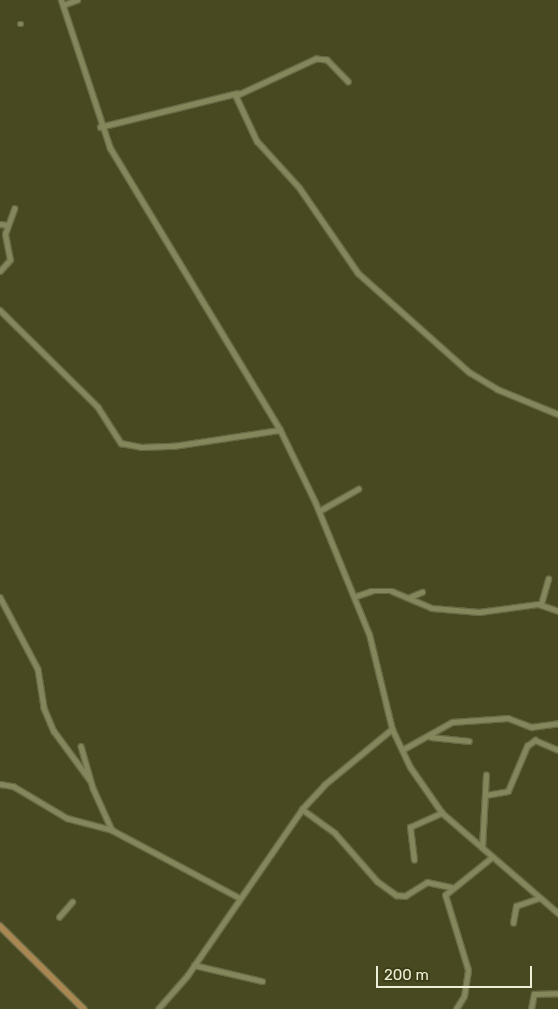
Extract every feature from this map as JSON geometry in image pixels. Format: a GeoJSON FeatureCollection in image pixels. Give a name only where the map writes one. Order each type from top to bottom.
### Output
{"type":"FeatureCollection","features":[{"type":"Feature","properties":{"kind":"main road"},"geometry":{"type":"LineString","coordinates":[[0,926],[84,1009]]}},
{"type":"Feature","properties":{"kind":"street"},"geometry":{"type":"LineString","coordinates":[[77,0],[62,3],[100,127],[280,430],[319,511],[369,634],[392,729],[425,794],[491,858],[558,913]]}},
{"type":"Feature","properties":{"kind":"street"},"geometry":{"type":"LineString","coordinates":[[100,127],[237,93],[322,58],[348,82]]}},
{"type":"Feature","properties":{"kind":"street"},"geometry":{"type":"LineString","coordinates":[[237,93],[257,141],[299,187],[358,273],[470,372],[497,388],[558,414]]}},
{"type":"Feature","properties":{"kind":"street"},"geometry":{"type":"LineString","coordinates":[[0,271],[10,260],[7,225],[14,209]]}},
{"type":"Feature","properties":{"kind":"street"},"geometry":{"type":"LineString","coordinates":[[0,224],[7,225]]}},
{"type":"Feature","properties":{"kind":"street"},"geometry":{"type":"LineString","coordinates":[[0,310],[98,407],[122,443],[161,447],[280,430]]}},
{"type":"Feature","properties":{"kind":"street"},"geometry":{"type":"LineString","coordinates":[[319,511],[358,489]]}},
{"type":"Feature","properties":{"kind":"street"},"geometry":{"type":"LineString","coordinates":[[542,604],[548,579]]}},
{"type":"Feature","properties":{"kind":"street"},"geometry":{"type":"LineString","coordinates":[[354,598],[380,590],[410,597],[432,608],[479,612],[542,604],[558,611]]}},
{"type":"Feature","properties":{"kind":"street"},"geometry":{"type":"LineString","coordinates":[[410,597],[422,592]]}},
{"type":"Feature","properties":{"kind":"street"},"geometry":{"type":"LineString","coordinates":[[0,597],[38,669],[44,708],[54,731],[90,780]]}},
{"type":"Feature","properties":{"kind":"street"},"geometry":{"type":"LineString","coordinates":[[402,750],[430,737],[444,725],[461,721],[508,718],[531,727],[558,723]]}},
{"type":"Feature","properties":{"kind":"street"},"geometry":{"type":"LineString","coordinates":[[158,1009],[194,965],[238,897],[302,809],[324,785],[392,729]]}},
{"type":"Feature","properties":{"kind":"street"},"geometry":{"type":"LineString","coordinates":[[430,737],[469,741]]}},
{"type":"Feature","properties":{"kind":"street"},"geometry":{"type":"LineString","coordinates":[[486,795],[508,791],[527,746],[534,740],[558,750]]}},
{"type":"Feature","properties":{"kind":"street"},"geometry":{"type":"LineString","coordinates":[[81,746],[90,780],[112,830]]}},
{"type":"Feature","properties":{"kind":"street"},"geometry":{"type":"LineString","coordinates":[[481,849],[486,775]]}},
{"type":"Feature","properties":{"kind":"street"},"geometry":{"type":"LineString","coordinates":[[2,783],[67,818],[112,830],[238,897]]}},
{"type":"Feature","properties":{"kind":"street"},"geometry":{"type":"LineString","coordinates":[[302,809],[335,834],[377,880],[396,894],[405,896],[427,882],[452,887]]}},
{"type":"Feature","properties":{"kind":"street"},"geometry":{"type":"LineString","coordinates":[[414,860],[410,827],[442,812]]}},
{"type":"Feature","properties":{"kind":"street"},"geometry":{"type":"LineString","coordinates":[[456,1009],[464,996],[468,970],[446,901],[452,887],[491,858]]}},
{"type":"Feature","properties":{"kind":"street"},"geometry":{"type":"LineString","coordinates":[[513,923],[516,906],[539,898]]}},
{"type":"Feature","properties":{"kind":"street"},"geometry":{"type":"LineString","coordinates":[[59,916],[72,902]]}},
{"type":"Feature","properties":{"kind":"street"},"geometry":{"type":"LineString","coordinates":[[194,965],[262,982]]}},
{"type":"Feature","properties":{"kind":"street"},"geometry":{"type":"LineString","coordinates":[[531,1009],[534,994],[558,993]]}}]}
